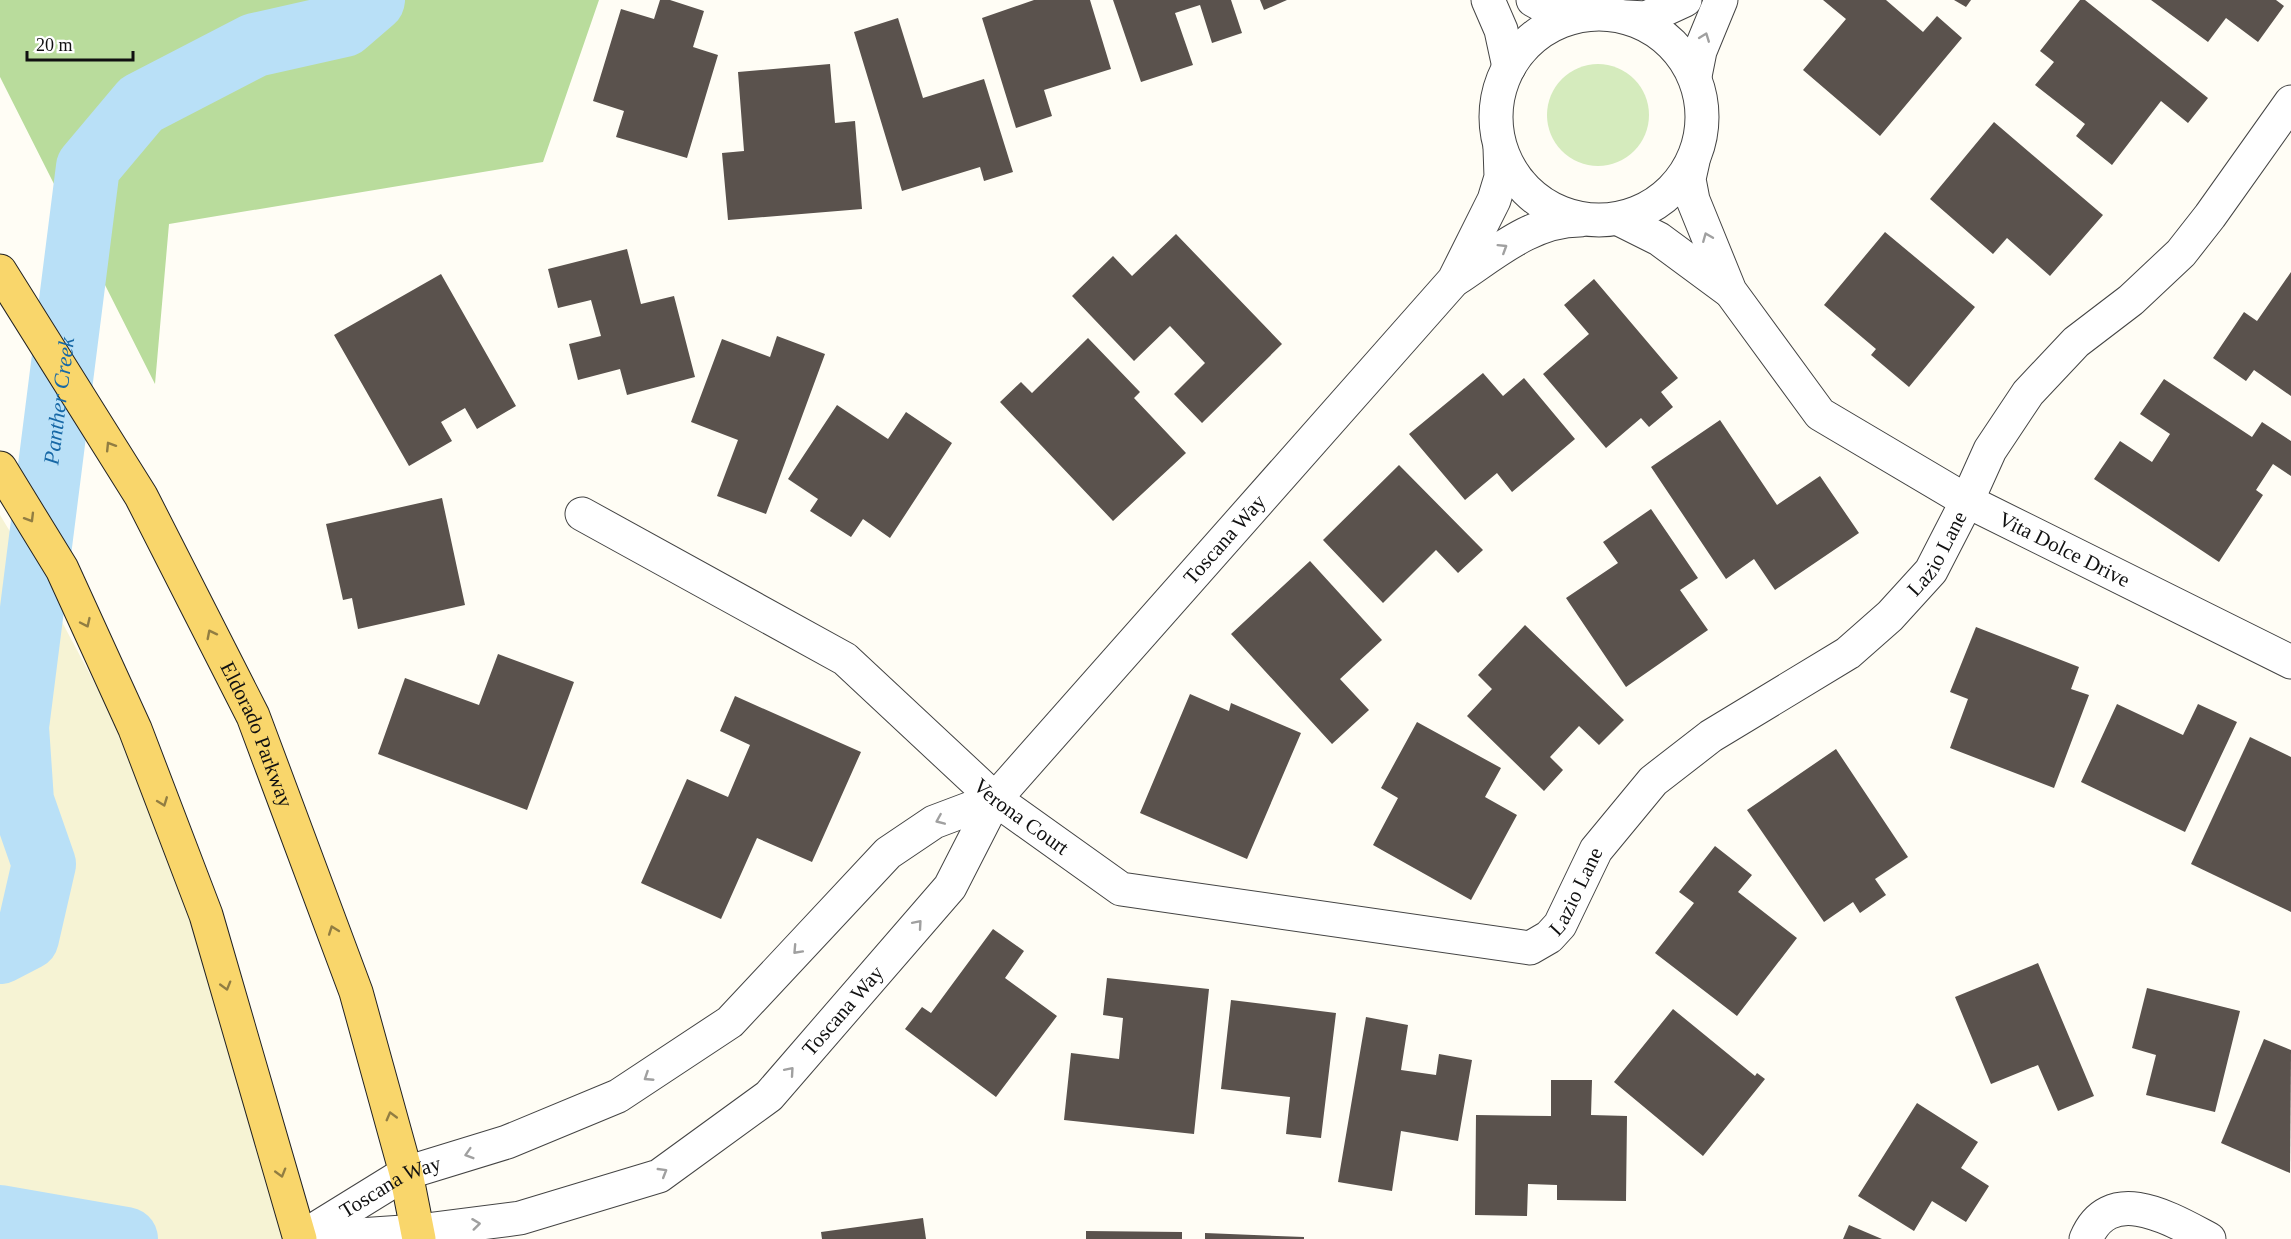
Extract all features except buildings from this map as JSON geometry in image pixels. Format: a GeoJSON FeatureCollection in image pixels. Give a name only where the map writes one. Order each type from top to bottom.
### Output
{"type":"FeatureCollection","features":[{"type":"Feature","properties":{"kind":"main road","name":"Eldorado Parkway"},"geometry":{"type":"LineString","coordinates":[[0,272],[141,496],[253,716],[356,992],[406,1173],[418,1235]]}},
{"type":"Feature","properties":{"kind":"main road"},"geometry":{"type":"LineString","coordinates":[[0,468],[62,569],[135,729],[206,915],[300,1239]]}},
{"type":"Feature","properties":{"kind":"street"},"geometry":{"type":"LineString","coordinates":[[1488,0],[1501,30],[1509,67]]}},
{"type":"Feature","properties":{"kind":"street"},"geometry":{"type":"LineString","coordinates":[[1533,0],[1560,15],[1599,13],[1646,18],[1685,0]]}},
{"type":"Feature","properties":{"kind":"street"},"geometry":{"type":"LineString","coordinates":[[1578,15],[1556,22],[1520,49],[1498,92],[1496,129],[1500,148],[1518,182],[1544,206],[1584,220],[1619,219],[1653,207],[1684,178],[1700,146],[1703,126],[1695,76],[1700,51],[1721,0]]}},
{"type":"Feature","properties":{"kind":"street"},"geometry":{"type":"LineString","coordinates":[[1627,16],[1656,30],[1673,43],[1695,76]]}},
{"type":"Feature","properties":{"kind":"street","name":"Lazio Lane"},"geometry":{"type":"LineString","coordinates":[[1530,948],[1549,937],[1560,925],[1596,850],[1653,781],[1710,736],[1848,653],[1890,616],[1931,571],[1990,450],[2028,393],[2076,342],[2140,292],[2181,252],[2196,235],[2291,102]]}},
{"type":"Feature","properties":{"kind":"street","name":"Toscana Way"},"geometry":{"type":"LineString","coordinates":[[300,1239],[418,1235],[520,1218],[659,1176],[769,1096],[950,887],[995,799],[1454,280],[1494,200],[1501,177],[1500,148]]}},
{"type":"Feature","properties":{"kind":"street","name":"Vita Dolce Drive"},"geometry":{"type":"LineString","coordinates":[[1693,161],[1689,179],[1693,200],[1730,291],[1820,414],[1967,501],[2291,662]]}},
{"type":"Feature","properties":{"kind":"street","name":"Vita Dolce Drive"},"geometry":{"type":"LineString","coordinates":[[1619,219],[1659,239],[1730,291]]}},
{"type":"Feature","properties":{"kind":"street","name":"Toscana Way"},"geometry":{"type":"LineString","coordinates":[[1454,280],[1538,227],[1566,220],[1584,220]]}},
{"type":"Feature","properties":{"kind":"street","name":"Verona Court"},"geometry":{"type":"LineString","coordinates":[[582,514],[845,659],[995,799],[1121,889],[1530,948]]}},
{"type":"Feature","properties":{"kind":"street","name":"Toscana Way"},"geometry":{"type":"LineString","coordinates":[[300,1239],[406,1173],[507,1142],[618,1096],[730,1022],[888,853],[934,822],[995,799]]}},
{"type":"Feature","properties":{"kind":"street"},"geometry":{"type":"LineString","coordinates":[[2086,1239],[2095,1222],[2112,1210],[2128,1208],[2146,1210],[2209,1239]]}},
{"type":"Feature","properties":{"kind":"shaded area"},"geometry":{"type":"Polygon","coordinates":[[[0,515],[40,581],[123,736],[194,922],[286,1239],[0,1239],[0,515]]]}},
{"type":"Feature","properties":{"kind":"green space"},"geometry":{"type":"Polygon","coordinates":[[[0,0],[599,0],[543,162],[169,224],[155,384],[0,77],[0,0]]]}},
{"type":"Feature","properties":{"kind":"green space"},"geometry":{"type":"Polygon","coordinates":[[[1598,64],[1617,68],[1634,79],[1645,96],[1649,115],[1645,134],[1634,151],[1617,162],[1598,166],[1579,162],[1562,151],[1551,134],[1547,115],[1551,96],[1562,79],[1579,68],[1598,64]]]}},
{"type":"Feature","properties":{"kind":"waterway","name":"Panther Creek"},"geometry":{"type":"LineString","coordinates":[[0,952],[27,938],[44,864],[22,801],[17,727],[88,167],[141,104],[255,45],[344,25],[373,0]]}},
{"type":"Feature","properties":{"kind":"waterway","name":"Panther Creek"},"geometry":{"type":"LineString","coordinates":[[0,1217],[126,1239]]}}]}
